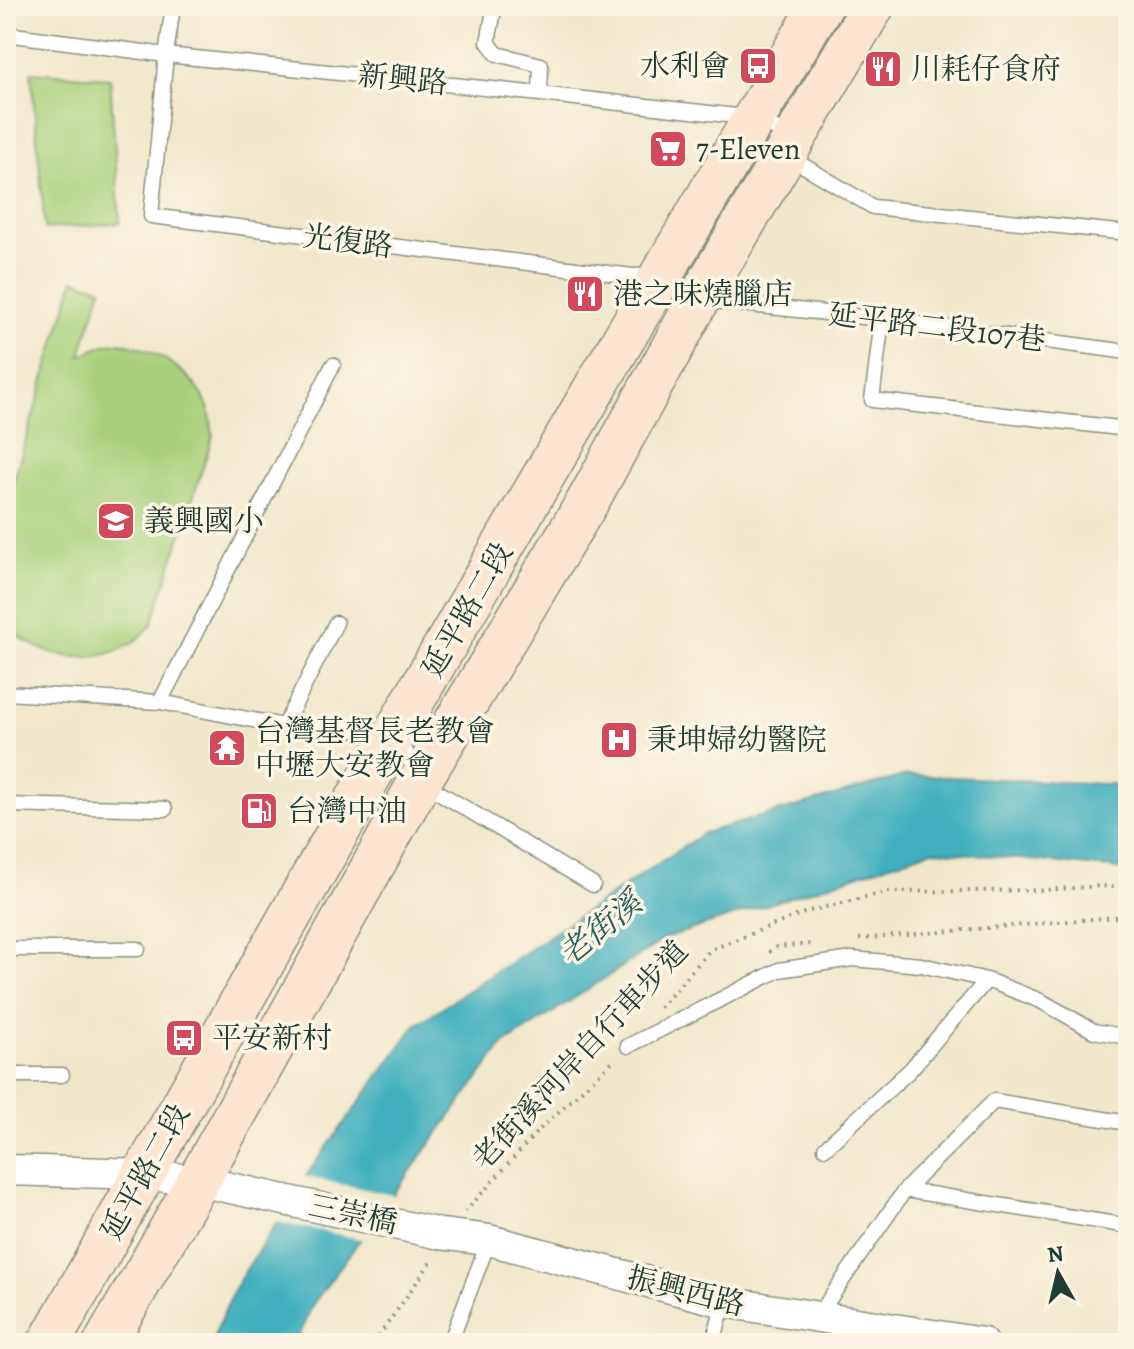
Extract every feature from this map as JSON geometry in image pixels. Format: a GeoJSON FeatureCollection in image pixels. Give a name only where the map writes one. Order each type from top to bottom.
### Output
{"type":"FeatureCollection","features":[{"type":"Feature","properties":{"kind":"main road","name":"延平路二段"},"geometry":{"type":"LineString","coordinates":[[105,1343],[420,781],[588,501],[754,118],[821,6]]}},
{"type":"Feature","properties":{"kind":"main road","name":"延平路二段"},"geometry":{"type":"LineString","coordinates":[[49,1343],[396,732],[681,287],[790,147],[873,6]]}},
{"type":"Feature","properties":{"kind":"street"},"geometry":{"type":"LineString","coordinates":[[6,1170],[143,1174],[198,1181]]}},
{"type":"Feature","properties":{"kind":"street","name":"三崇橋"},"geometry":{"type":"LineString","coordinates":[[198,1181],[445,1234]]}},
{"type":"Feature","properties":{"kind":"street","name":"振興西路"},"geometry":{"type":"LineString","coordinates":[[445,1234],[489,1240],[724,1302],[983,1343]]}},
{"type":"Feature","properties":{"kind":"lane"},"geometry":{"type":"LineString","coordinates":[[166,55],[173,6]]}},
{"type":"Feature","properties":{"kind":"lane"},"geometry":{"type":"LineString","coordinates":[[495,6],[488,42],[497,54],[541,65],[540,94]]}},
{"type":"Feature","properties":{"kind":"lane","name":"新興路"},"geometry":{"type":"LineString","coordinates":[[6,34],[166,55],[754,118],[873,207],[1128,233]]}},
{"type":"Feature","properties":{"kind":"lane","name":"光復路"},"geometry":{"type":"LineString","coordinates":[[166,55],[151,216],[632,276],[681,287]]}},
{"type":"Feature","properties":{"kind":"lane","name":"延平路二段107巷"},"geometry":{"type":"LineString","coordinates":[[681,287],[882,319],[1128,352]]}},
{"type":"Feature","properties":{"kind":"lane"},"geometry":{"type":"LineString","coordinates":[[882,319],[872,400],[1128,429]]}},
{"type":"Feature","properties":{"kind":"lane"},"geometry":{"type":"LineString","coordinates":[[160,702],[333,365]]}},
{"type":"Feature","properties":{"kind":"lane"},"geometry":{"type":"LineString","coordinates":[[284,726],[336,623]]}},
{"type":"Feature","properties":{"kind":"lane"},"geometry":{"type":"LineString","coordinates":[[6,693],[160,702],[284,726],[396,732],[420,781],[593,885]]}},
{"type":"Feature","properties":{"kind":"lane"},"geometry":{"type":"LineString","coordinates":[[6,805],[165,809]]}},
{"type":"Feature","properties":{"kind":"lane"},"geometry":{"type":"LineString","coordinates":[[6,949],[138,949]]}},
{"type":"Feature","properties":{"kind":"lane"},"geometry":{"type":"LineString","coordinates":[[628,1046],[779,970],[852,959],[921,965],[987,980],[1041,1001],[1094,1031],[1128,1037]]}},
{"type":"Feature","properties":{"kind":"lane"},"geometry":{"type":"LineString","coordinates":[[825,1148],[910,1070],[987,980]]}},
{"type":"Feature","properties":{"kind":"lane"},"geometry":{"type":"LineString","coordinates":[[6,1075],[62,1075]]}},
{"type":"Feature","properties":{"kind":"lane"},"geometry":{"type":"LineString","coordinates":[[816,1318],[905,1190],[994,1101],[1128,1123]]}},
{"type":"Feature","properties":{"kind":"lane"},"geometry":{"type":"LineString","coordinates":[[905,1190],[1128,1226]]}},
{"type":"Feature","properties":{"kind":"lane"},"geometry":{"type":"LineString","coordinates":[[450,1343],[489,1240]]}},
{"type":"Feature","properties":{"kind":"lane"},"geometry":{"type":"LineString","coordinates":[[713,1343],[724,1302]]}},
{"type":"Feature","properties":{"kind":"path","name":"老街溪河岸自行車步道"},"geometry":{"type":"LineString","coordinates":[[659,1010],[710,950],[809,911],[887,892],[1044,890],[1101,886],[1128,888]]}},
{"type":"Feature","properties":{"kind":"path","name":"老街溪河岸自行車步道"},"geometry":{"type":"LineString","coordinates":[[374,1343],[445,1234],[468,1206],[537,1132],[628,1046]]}},
{"type":"Feature","properties":{"kind":"green space"},"geometry":{"type":"Polygon","coordinates":[[[31,72],[110,78],[120,223],[45,229],[31,72]]]}},
{"type":"Feature","properties":{"kind":"green space"},"geometry":{"type":"Polygon","coordinates":[[[74,280],[102,288],[80,356],[116,343],[152,352],[164,359],[185,374],[201,393],[208,408],[213,436],[152,624],[139,638],[123,648],[88,657],[52,653],[19,636],[6,624],[6,506],[74,280]]]}},
{"type":"Feature","properties":{"kind":"water","name":"老街溪"},"geometry":{"type":"Polygon","coordinates":[[[907,775],[1128,785],[1128,870],[933,850],[666,938],[503,1045],[313,1304],[295,1343],[211,1343],[235,1287],[313,1166],[416,1025],[704,833],[907,775]]]}},
{"type":"Feature","properties":{"kind":"pier"},"geometry":{"type":"Polygon","coordinates":[[[302,1176],[397,1196],[365,1240],[273,1221],[302,1176]]]}},
{"type":"Feature","properties":{"kind":"place","name":"水利會"},"geometry":{"type":"Point","coordinates":[758,66]}},
{"type":"Feature","properties":{"kind":"place","name":"川耗仔食府"},"geometry":{"type":"Point","coordinates":[883,69]}},
{"type":"Feature","properties":{"kind":"place","name":"7-Eleven"},"geometry":{"type":"Point","coordinates":[668,149]}},
{"type":"Feature","properties":{"kind":"place","name":"港之味燒臘店"},"geometry":{"type":"Point","coordinates":[585,294]}},
{"type":"Feature","properties":{"kind":"place","name":"義興國小"},"geometry":{"type":"Point","coordinates":[116,521]}},
{"type":"Feature","properties":{"kind":"place","name":"秉坤婦幼醫院"},"geometry":{"type":"Point","coordinates":[619,740]}},
{"type":"Feature","properties":{"kind":"place","name":"台灣基督長老教會 中壢大安教會"},"geometry":{"type":"Point","coordinates":[227,748]}},
{"type":"Feature","properties":{"kind":"place","name":"台灣中油"},"geometry":{"type":"Point","coordinates":[259,811]}},
{"type":"Feature","properties":{"kind":"place","name":"平安新村"},"geometry":{"type":"Point","coordinates":[184,1038]}}]}
